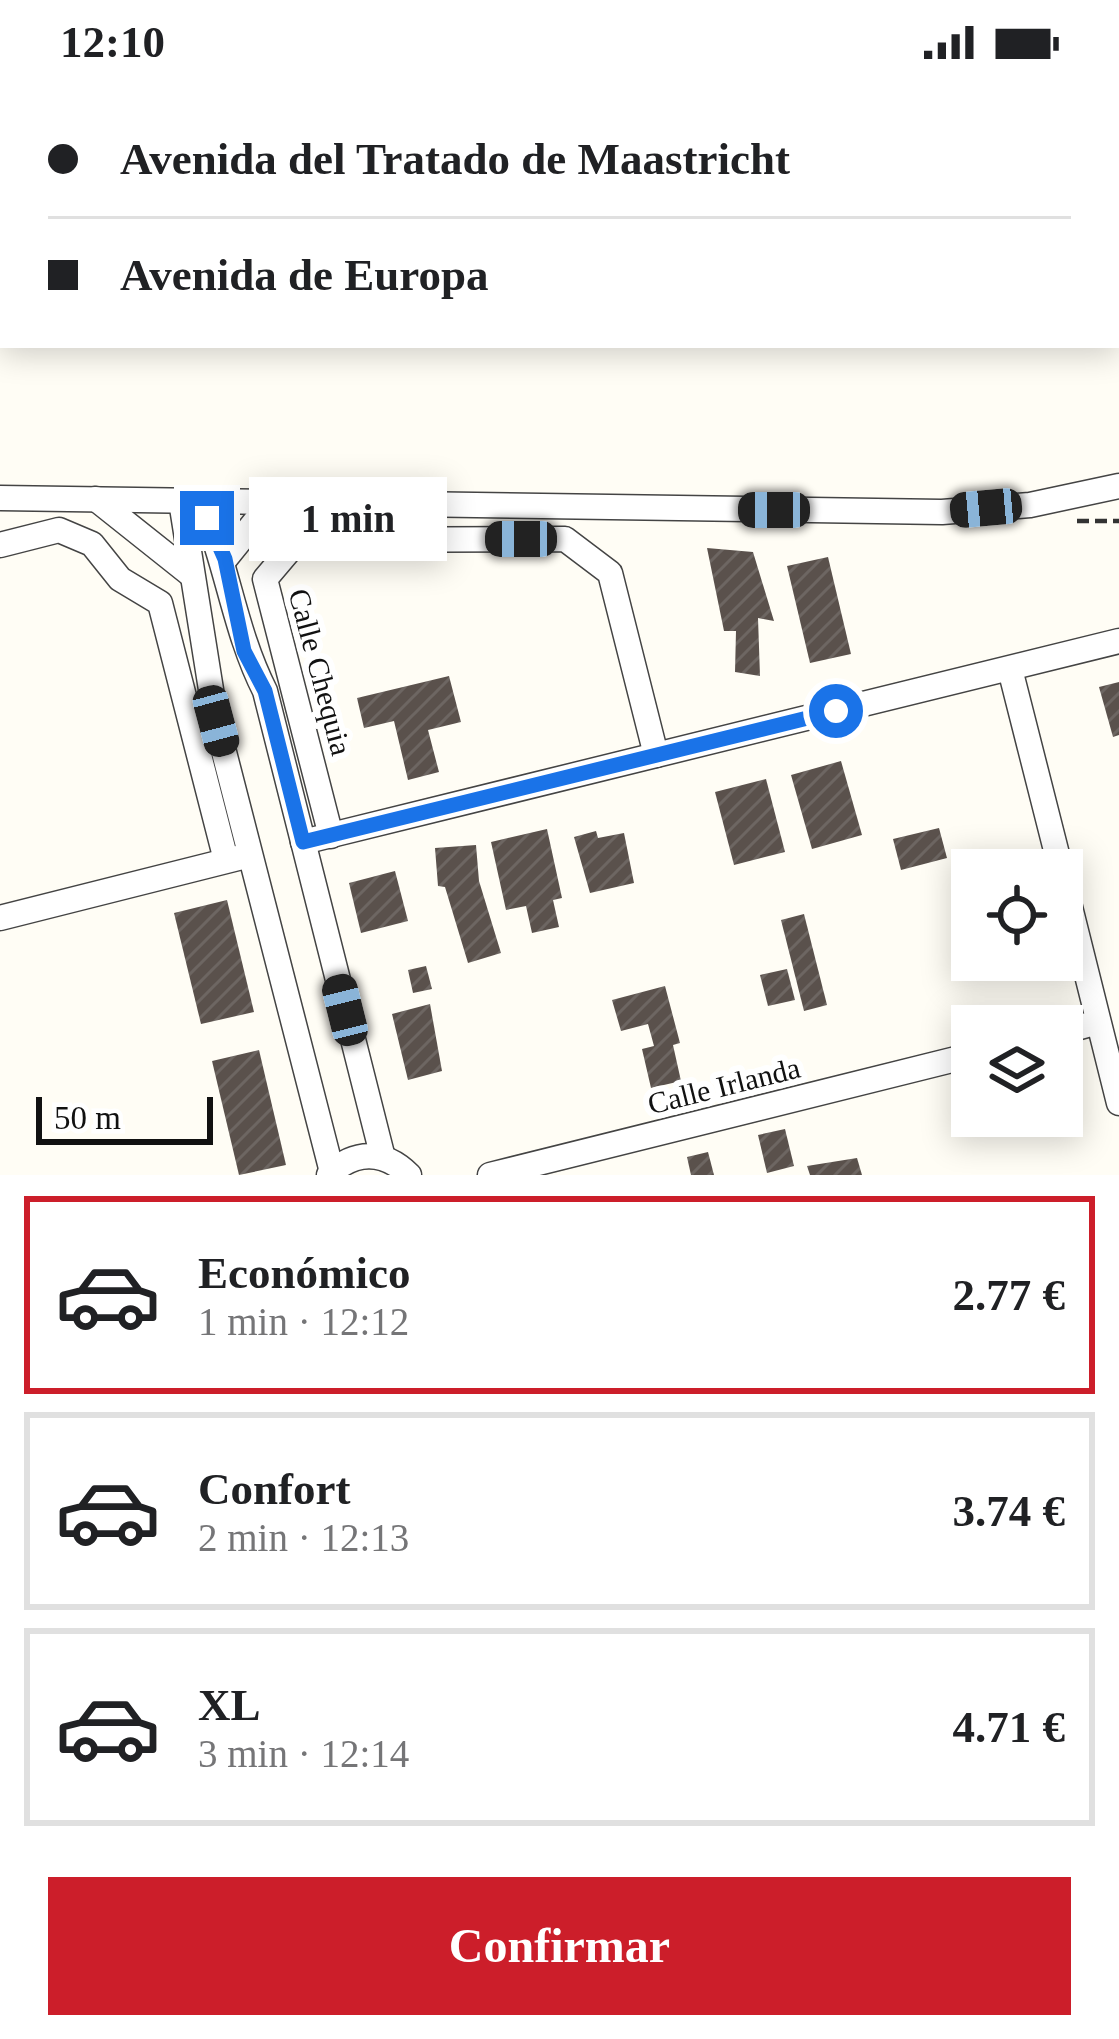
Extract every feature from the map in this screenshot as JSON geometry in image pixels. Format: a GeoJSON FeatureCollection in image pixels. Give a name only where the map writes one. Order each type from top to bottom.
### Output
{"type":"FeatureCollection","features":[{"type":"Feature","properties":{"kind":"street"},"geometry":{"type":"LineString","coordinates":[[0,498],[943,512],[1030,505],[1119,486]]}},
{"type":"Feature","properties":{"kind":"street"},"geometry":{"type":"LineString","coordinates":[[96,499],[188,573]]}},
{"type":"Feature","properties":{"kind":"street"},"geometry":{"type":"LineString","coordinates":[[190,501],[225,559],[244,651],[265,691],[383,1158]]}},
{"type":"Feature","properties":{"kind":"street"},"geometry":{"type":"LineString","coordinates":[[190,501],[188,573],[212,673],[216,721],[330,1174]]}},
{"type":"Feature","properties":{"kind":"street"},"geometry":{"type":"LineString","coordinates":[[225,559],[271,502]]}},
{"type":"Feature","properties":{"kind":"street"},"geometry":{"type":"LineString","coordinates":[[0,545],[59,530],[92,544],[120,578],[160,603],[226,860]]}},
{"type":"Feature","properties":{"kind":"street","name":"Calle Chequia"},"geometry":{"type":"LineString","coordinates":[[331,836],[265,579],[298,540],[566,538],[610,573],[656,755]]}},
{"type":"Feature","properties":{"kind":"street"},"geometry":{"type":"LineString","coordinates":[[303,842],[1119,641]]}},
{"type":"Feature","properties":{"kind":"street"},"geometry":{"type":"LineString","coordinates":[[1010,669],[1055,849]]}},
{"type":"Feature","properties":{"kind":"street"},"geometry":{"type":"LineString","coordinates":[[0,918],[252,855]]}},
{"type":"Feature","properties":{"kind":"street"},"geometry":{"type":"LineString","coordinates":[[1083,962],[1119,1103]]}},
{"type":"Feature","properties":{"kind":"street"},"geometry":{"type":"LineString","coordinates":[[1083,1026],[1098,1022]]}},
{"type":"Feature","properties":{"kind":"street","name":"Calle Irlanda"},"geometry":{"type":"LineString","coordinates":[[490,1175],[951,1059]]}},
{"type":"Feature","properties":{"kind":"street"},"geometry":{"type":"LineString","coordinates":[[330,1174],[343,1161],[369,1154],[409,1175]]}},
{"type":"Feature","properties":{"kind":"building"},"geometry":{"type":"Polygon","coordinates":[[[707,548],[753,552],[774,621],[758,618],[760,676],[735,672],[736,631],[724,631],[707,548]]]}},
{"type":"Feature","properties":{"kind":"building"},"geometry":{"type":"Polygon","coordinates":[[[828,557],[851,654],[810,663],[787,566],[828,557]]]}},
{"type":"Feature","properties":{"kind":"building"},"geometry":{"type":"Polygon","coordinates":[[[449,676],[461,722],[428,730],[439,772],[408,780],[394,721],[364,728],[357,698],[449,676]]]}},
{"type":"Feature","properties":{"kind":"building"},"geometry":{"type":"Polygon","coordinates":[[[1119,682],[1119,735],[1113,737],[1099,687],[1119,682]]]}},
{"type":"Feature","properties":{"kind":"building"},"geometry":{"type":"Polygon","coordinates":[[[841,761],[862,835],[812,849],[791,775],[841,761]]]}},
{"type":"Feature","properties":{"kind":"building"},"geometry":{"type":"Polygon","coordinates":[[[766,779],[785,852],[734,865],[715,792],[766,779]]]}},
{"type":"Feature","properties":{"kind":"building"},"geometry":{"type":"Polygon","coordinates":[[[939,828],[947,858],[901,870],[893,839],[939,828]]]}},
{"type":"Feature","properties":{"kind":"building"},"geometry":{"type":"Polygon","coordinates":[[[547,829],[562,898],[553,900],[559,927],[532,933],[526,906],[506,910],[491,842],[547,829]]]}},
{"type":"Feature","properties":{"kind":"building"},"geometry":{"type":"Polygon","coordinates":[[[596,831],[598,838],[624,833],[634,883],[590,893],[574,837],[596,831]]]}},
{"type":"Feature","properties":{"kind":"building"},"geometry":{"type":"Polygon","coordinates":[[[476,845],[479,881],[501,953],[468,963],[445,887],[438,886],[435,848],[476,845]]]}},
{"type":"Feature","properties":{"kind":"building"},"geometry":{"type":"Polygon","coordinates":[[[395,871],[408,921],[361,933],[349,883],[395,871]]]}},
{"type":"Feature","properties":{"kind":"building"},"geometry":{"type":"Polygon","coordinates":[[[227,900],[254,1012],[201,1024],[174,913],[227,900]]]}},
{"type":"Feature","properties":{"kind":"building"},"geometry":{"type":"Polygon","coordinates":[[[804,914],[827,1005],[804,1011],[781,920],[804,914]]]}},
{"type":"Feature","properties":{"kind":"building"},"geometry":{"type":"Polygon","coordinates":[[[426,966],[432,989],[413,993],[408,970],[426,966]]]}},
{"type":"Feature","properties":{"kind":"building"},"geometry":{"type":"Polygon","coordinates":[[[787,969],[795,1000],[768,1006],[760,975],[787,969]]]}},
{"type":"Feature","properties":{"kind":"building"},"geometry":{"type":"Polygon","coordinates":[[[665,986],[680,1043],[673,1045],[681,1081],[651,1088],[642,1049],[654,1046],[648,1024],[621,1031],[612,1000],[665,986]]]}},
{"type":"Feature","properties":{"kind":"building"},"geometry":{"type":"Polygon","coordinates":[[[430,1004],[442,1071],[408,1080],[392,1014],[430,1004]]]}},
{"type":"Feature","properties":{"kind":"building"},"geometry":{"type":"Polygon","coordinates":[[[259,1050],[286,1165],[239,1175],[212,1061],[259,1050]]]}},
{"type":"Feature","properties":{"kind":"building"},"geometry":{"type":"Polygon","coordinates":[[[785,1129],[794,1166],[767,1173],[758,1135],[785,1129]]]}},
{"type":"Feature","properties":{"kind":"building"},"geometry":{"type":"Polygon","coordinates":[[[708,1152],[714,1175],[691,1175],[687,1157],[708,1152]]]}},
{"type":"Feature","properties":{"kind":"building"},"geometry":{"type":"Polygon","coordinates":[[[857,1158],[862,1175],[810,1175],[807,1166],[857,1158]]]}},
{"type":"Feature","properties":{"kind":"route"},"geometry":{"type":"LineString","coordinates":[[207,518],[225,559],[244,651],[265,691],[303,842],[836,711]]}}]}
